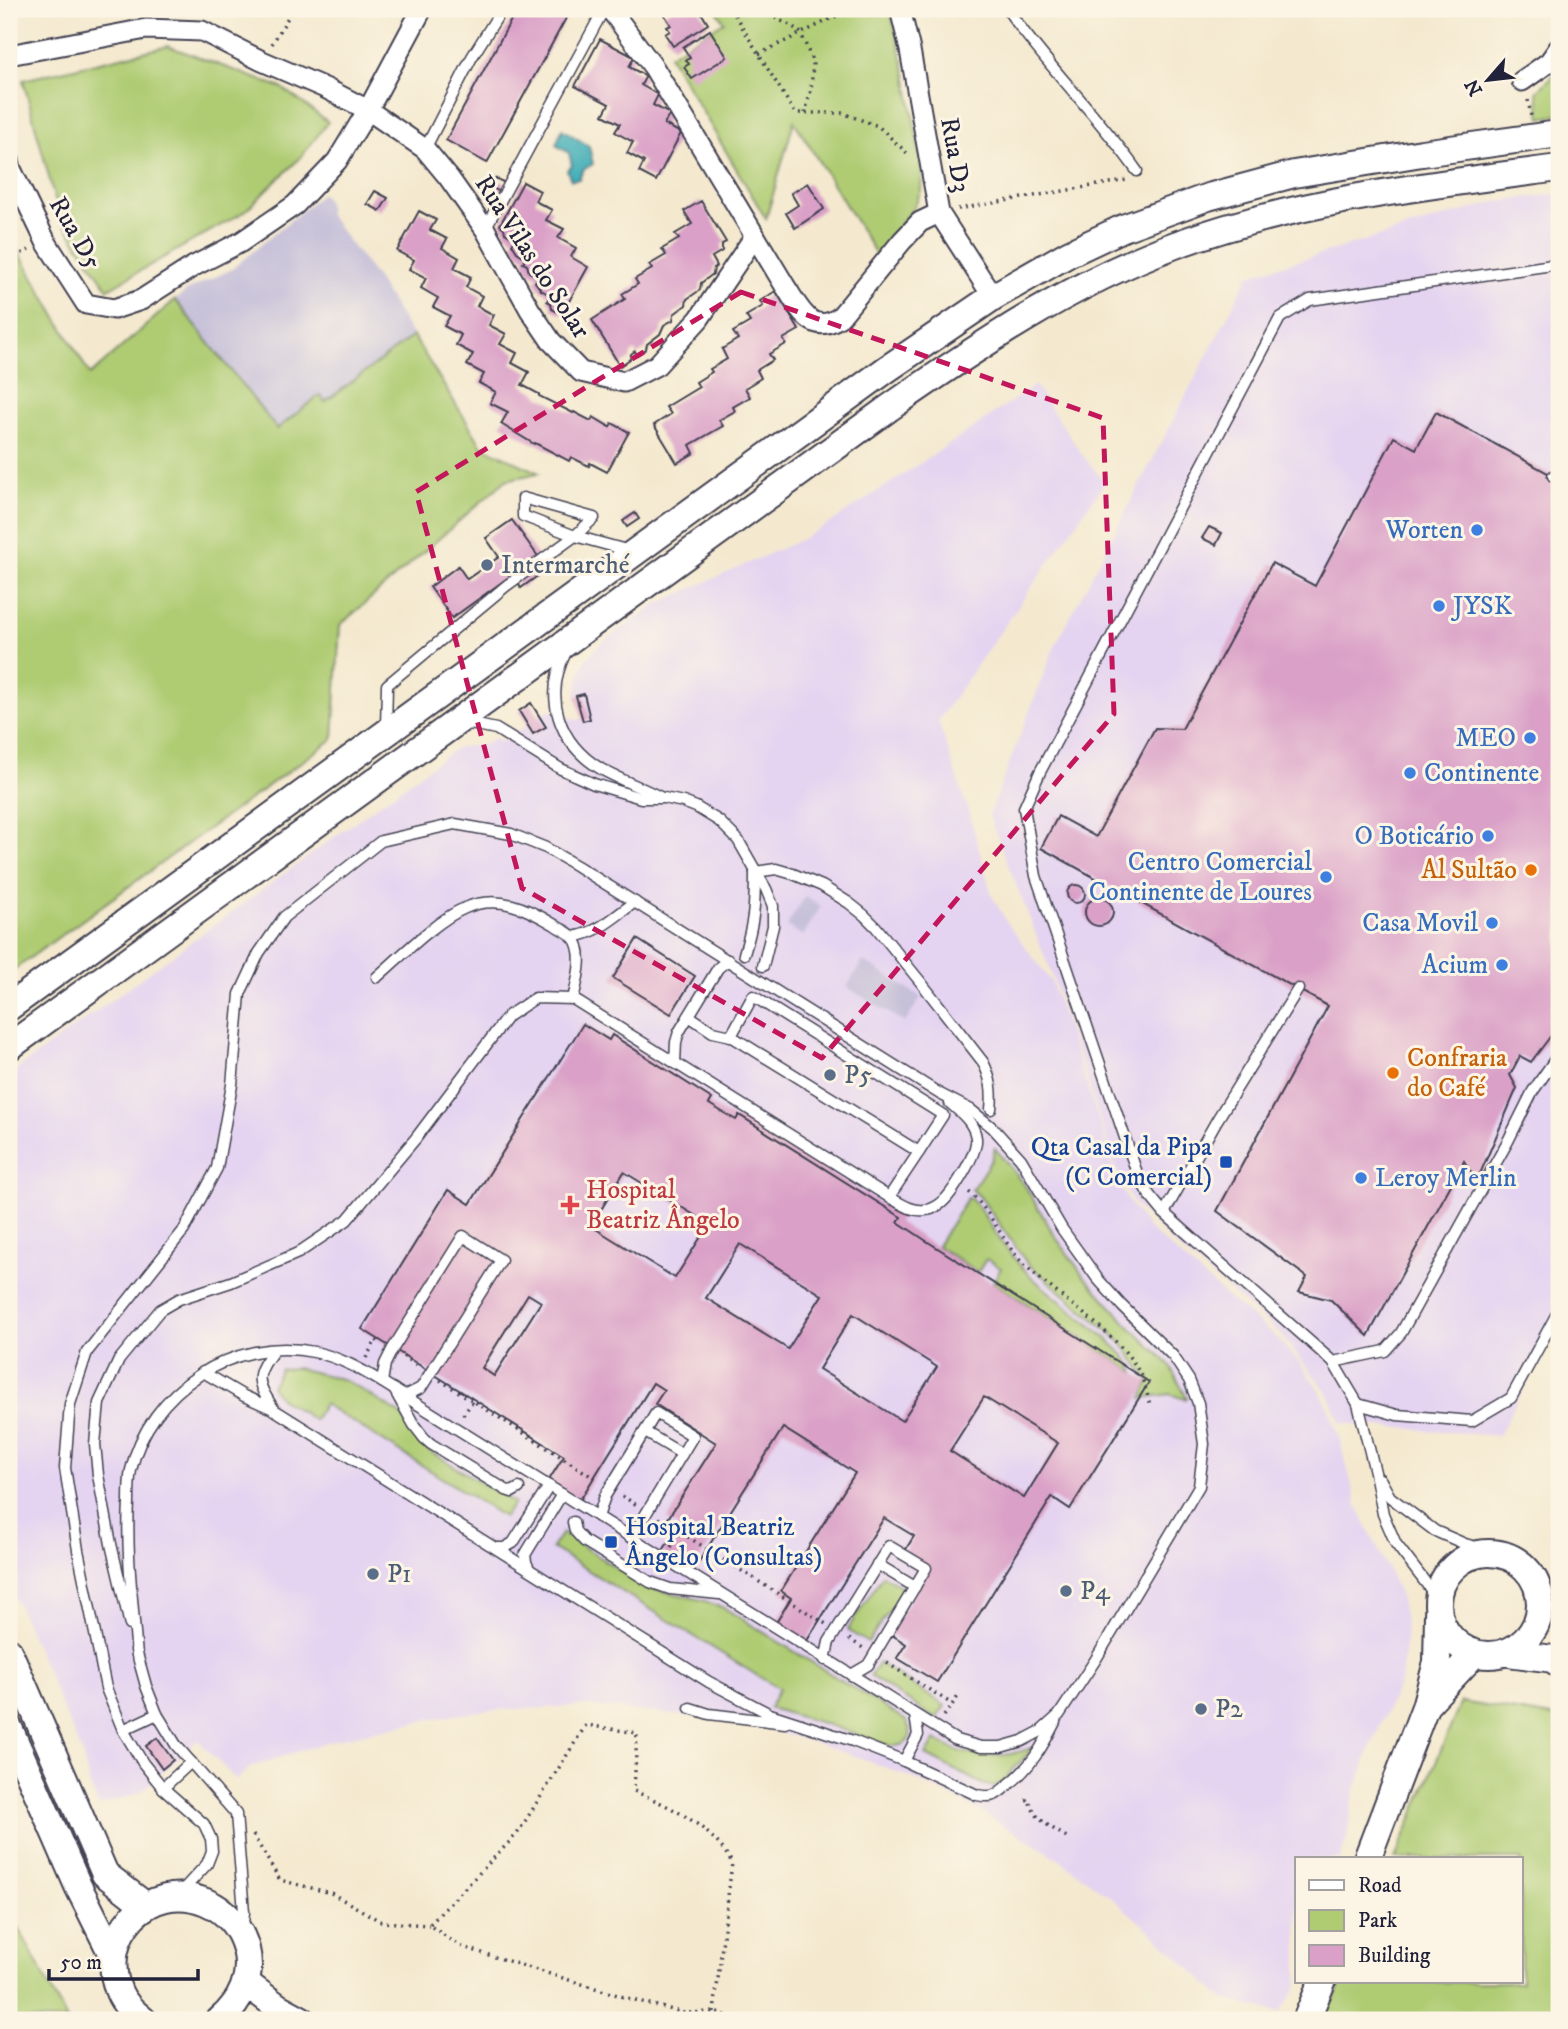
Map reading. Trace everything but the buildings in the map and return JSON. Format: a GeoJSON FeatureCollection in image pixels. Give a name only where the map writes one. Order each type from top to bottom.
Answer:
{"type":"FeatureCollection","features":[{"type":"Feature","properties":{"kind":"main road"},"geometry":{"type":"LineString","coordinates":[[9,1007],[887,369],[993,297],[1068,254],[1123,228],[1208,197],[1294,174],[1548,136]]}},
{"type":"Feature","properties":{"kind":"main road"},"geometry":{"type":"LineString","coordinates":[[9,1047],[911,392],[990,339],[1057,299],[1098,278],[1176,245],[1264,218],[1341,200],[1559,168]]}},
{"type":"Feature","properties":{"kind":"main road"},"geometry":{"type":"LineString","coordinates":[[1368,1857],[1425,1707],[1437,1662],[1438,1606],[1443,1581],[1453,1567],[1468,1557],[1486,1553],[1504,1555],[1518,1561],[1529,1571],[1537,1584],[1550,1619],[1523,1644],[1508,1653]]}},
{"type":"Feature","properties":{"kind":"main road"},"geometry":{"type":"LineString","coordinates":[[1438,1606],[1445,1631],[1457,1645],[1474,1654],[1491,1656],[1508,1653],[1553,1658],[1559,1664]]}},
{"type":"Feature","properties":{"kind":"main road"},"geometry":{"type":"LineString","coordinates":[[9,1652],[105,1874],[146,1906]]}},
{"type":"Feature","properties":{"kind":"main road"},"geometry":{"type":"LineString","coordinates":[[1425,1707],[1474,1654]]}},
{"type":"Feature","properties":{"kind":"main road"},"geometry":{"type":"LineString","coordinates":[[9,1728],[78,1886],[113,1956]]}},
{"type":"Feature","properties":{"kind":"main road"},"geometry":{"type":"LineString","coordinates":[[143,2020],[130,2010],[119,1994],[113,1956],[117,1941],[134,1915],[161,1899],[177,1896],[197,1898],[216,1906],[231,1919],[242,1936],[248,1959],[246,1983],[240,1998],[220,2020]]}},
{"type":"Feature","properties":{"kind":"main road"},"geometry":{"type":"LineString","coordinates":[[246,1983],[278,2007],[302,2020]]}},
{"type":"Feature","properties":{"kind":"main road"},"geometry":{"type":"LineString","coordinates":[[1306,2020],[1322,1983]]}},
{"type":"Feature","properties":{"kind":"street"},"geometry":{"type":"LineString","coordinates":[[368,110],[422,9]]}},
{"type":"Feature","properties":{"kind":"street"},"geometry":{"type":"LineString","coordinates":[[610,9],[654,68],[808,319],[816,323],[830,324],[845,313],[920,222],[939,213]]}},
{"type":"Feature","properties":{"kind":"street","name":"Rua D3"},"geometry":{"type":"LineString","coordinates":[[900,9],[910,50],[939,213],[993,297]]}},
{"type":"Feature","properties":{"kind":"street","name":"Rua Vilas do Solar"},"geometry":{"type":"LineString","coordinates":[[9,55],[146,29],[202,31],[368,110],[425,149],[449,178],[485,229],[530,310],[551,341],[581,372],[624,382],[657,365],[699,319],[755,236]]}},
{"type":"Feature","properties":{"kind":"street"},"geometry":{"type":"LineString","coordinates":[[1522,81],[1549,62],[1559,48]]}},
{"type":"Feature","properties":{"kind":"street","name":"Rua D5"},"geometry":{"type":"LineString","coordinates":[[9,160],[46,242],[86,304],[114,309],[141,300],[194,265],[241,242],[295,205],[337,162],[368,110]]}},
{"type":"Feature","properties":{"kind":"lane"},"geometry":{"type":"LineString","coordinates":[[425,149],[472,57],[502,9]]}},
{"type":"Feature","properties":{"kind":"lane"},"geometry":{"type":"LineString","coordinates":[[485,229],[604,9]]}},
{"type":"Feature","properties":{"kind":"lane"},"geometry":{"type":"LineString","coordinates":[[1007,9],[1030,42],[1114,138],[1137,171]]}},
{"type":"Feature","properties":{"kind":"lane"},"geometry":{"type":"LineString","coordinates":[[1438,1606],[1396,1544],[1383,1514],[1358,1404],[1333,1362],[1164,1213],[1139,1176],[1036,876],[1024,808],[1040,772],[1280,318],[1310,300],[1559,264]]}},
{"type":"Feature","properties":{"kind":"lane"},"geometry":{"type":"LineString","coordinates":[[386,733],[387,685],[506,586],[575,536],[594,518],[523,498],[523,516],[575,536],[634,552]]}},
{"type":"Feature","properties":{"kind":"lane"},"geometry":{"type":"LineString","coordinates":[[574,636],[559,666],[554,699],[558,720],[569,740],[601,769],[664,798]]}},
{"type":"Feature","properties":{"kind":"lane"},"geometry":{"type":"LineString","coordinates":[[446,729],[462,724],[496,729],[580,779],[641,798],[664,798],[683,802],[719,821],[738,840],[766,889],[772,906],[773,926],[763,966]]}},
{"type":"Feature","properties":{"kind":"lane"},"geometry":{"type":"LineString","coordinates":[[177,1896],[207,1864],[212,1851],[211,1839],[204,1824],[163,1788],[144,1763],[123,1730],[106,1688],[78,1550],[65,1468],[70,1404],[87,1352],[184,1230],[217,1168],[232,1085],[240,994],[259,953],[285,917],[382,841],[455,824],[511,834],[546,848],[940,1094],[971,1110],[993,1128],[1021,1159],[1080,1255],[1122,1306],[1173,1356],[1189,1380],[1198,1402],[1205,1444],[1199,1486],[1042,1747],[1028,1768],[994,1795],[977,1795],[853,1741],[770,1714],[709,1682],[273,1409],[203,1372]]}},
{"type":"Feature","properties":{"kind":"lane"},"geometry":{"type":"LineString","coordinates":[[755,872],[776,869],[822,886],[849,903],[876,927],[983,1062],[993,1093],[991,1109]]}},
{"type":"Feature","properties":{"kind":"lane"},"geometry":{"type":"LineString","coordinates":[[744,954],[753,924],[755,872]]}},
{"type":"Feature","properties":{"kind":"lane"},"geometry":{"type":"LineString","coordinates":[[377,977],[462,909],[481,902],[499,901],[518,905],[573,937],[580,957],[573,999]]}},
{"type":"Feature","properties":{"kind":"lane"},"geometry":{"type":"LineString","coordinates":[[573,937],[601,928],[635,902]]}},
{"type":"Feature","properties":{"kind":"lane"},"geometry":{"type":"LineString","coordinates":[[676,1063],[679,1032],[718,968],[728,960]]}},
{"type":"Feature","properties":{"kind":"lane"},"geometry":{"type":"LineString","coordinates":[[1164,1213],[1217,1120],[1298,989]]}},
{"type":"Feature","properties":{"kind":"lane"},"geometry":{"type":"LineString","coordinates":[[731,1036],[753,996],[943,1115],[889,1197]]}},
{"type":"Feature","properties":{"kind":"lane"},"geometry":{"type":"LineString","coordinates":[[242,1936],[244,1912],[236,1814],[176,1745],[157,1714],[137,1656],[98,1475],[95,1444],[99,1404],[119,1360],[160,1310],[180,1299],[230,1282],[298,1253],[347,1220],[416,1138],[508,1016],[535,998],[573,999],[889,1197],[921,1211],[940,1204],[949,1194],[976,1146],[976,1136],[968,1118],[940,1094]]}},
{"type":"Feature","properties":{"kind":"lane"},"geometry":{"type":"LineString","coordinates":[[689,1016],[713,1032],[731,1036],[919,1152]]}},
{"type":"Feature","properties":{"kind":"lane"},"geometry":{"type":"LineString","coordinates":[[1333,1362],[1385,1351],[1401,1333],[1533,1091],[1559,1054]]}},
{"type":"Feature","properties":{"kind":"lane"},"geometry":{"type":"LineString","coordinates":[[382,1382],[385,1364],[392,1350],[463,1236],[501,1260],[421,1388],[405,1396]]}},
{"type":"Feature","properties":{"kind":"lane"},"geometry":{"type":"LineString","coordinates":[[1358,1404],[1397,1415],[1472,1421],[1511,1398],[1559,1310]]}},
{"type":"Feature","properties":{"kind":"lane"},"geometry":{"type":"LineString","coordinates":[[137,1656],[127,1527],[130,1473],[136,1451],[148,1427],[184,1385],[226,1361],[274,1350],[313,1352],[339,1359],[394,1389],[956,1740],[1001,1747],[1022,1741],[1041,1731],[1059,1715]]}},
{"type":"Feature","properties":{"kind":"lane"},"geometry":{"type":"LineString","coordinates":[[273,1409],[260,1388],[258,1377],[261,1366],[274,1350]]}},
{"type":"Feature","properties":{"kind":"lane"},"geometry":{"type":"LineString","coordinates":[[394,1389],[414,1425],[431,1444],[506,1490],[512,1492],[519,1488]]}},
{"type":"Feature","properties":{"kind":"lane"},"geometry":{"type":"LineString","coordinates":[[598,1517],[605,1496],[656,1413],[693,1436],[642,1522],[630,1537]]}},
{"type":"Feature","properties":{"kind":"lane"},"geometry":{"type":"LineString","coordinates":[[645,1432],[682,1454]]}},
{"type":"Feature","properties":{"kind":"lane"},"geometry":{"type":"LineString","coordinates":[[1375,1472],[1390,1497],[1435,1531],[1465,1544],[1504,1555]]}},
{"type":"Feature","properties":{"kind":"lane"},"geometry":{"type":"LineString","coordinates":[[496,1548],[504,1548],[513,1543],[550,1486]]}},
{"type":"Feature","properties":{"kind":"lane"},"geometry":{"type":"LineString","coordinates":[[530,1570],[525,1555],[562,1494]]}},
{"type":"Feature","properties":{"kind":"lane"},"geometry":{"type":"LineString","coordinates":[[573,1522],[575,1531],[584,1541],[650,1582],[670,1589],[722,1594]]}},
{"type":"Feature","properties":{"kind":"lane"},"geometry":{"type":"LineString","coordinates":[[825,1660],[829,1642],[889,1546],[926,1568],[868,1665],[851,1675]]}},
{"type":"Feature","properties":{"kind":"lane"},"geometry":{"type":"LineString","coordinates":[[877,1564],[915,1587]]}},
{"type":"Feature","properties":{"kind":"lane"},"geometry":{"type":"LineString","coordinates":[[690,1708],[709,1714],[806,1727]]}},
{"type":"Feature","properties":{"kind":"lane"},"geometry":{"type":"LineString","coordinates":[[123,1730],[157,1714]]}},
{"type":"Feature","properties":{"kind":"lane"},"geometry":{"type":"LineString","coordinates":[[904,1761],[918,1735],[915,1715]]}},
{"type":"Feature","properties":{"kind":"lane"},"geometry":{"type":"LineString","coordinates":[[163,1788],[191,1762]]}},
{"type":"Feature","properties":{"kind":"path"},"geometry":{"type":"LineString","coordinates":[[262,61],[293,9]]}},
{"type":"Feature","properties":{"kind":"path"},"geometry":{"type":"LineString","coordinates":[[731,9],[796,113],[842,113],[878,126],[909,156],[929,163]]}},
{"type":"Feature","properties":{"kind":"path"},"geometry":{"type":"LineString","coordinates":[[757,9],[801,33],[813,63],[811,90],[805,113]]}},
{"type":"Feature","properties":{"kind":"path"},"geometry":{"type":"LineString","coordinates":[[759,54],[851,9]]}},
{"type":"Feature","properties":{"kind":"path"},"geometry":{"type":"LineString","coordinates":[[1522,81],[1548,136]]}},
{"type":"Feature","properties":{"kind":"path"},"geometry":{"type":"LineString","coordinates":[[939,213],[1134,179],[1137,171]]}},
{"type":"Feature","properties":{"kind":"path"},"geometry":{"type":"LineString","coordinates":[[957,1182],[979,1201],[1006,1243],[1031,1272],[1126,1353],[1138,1369],[1150,1405]]}},
{"type":"Feature","properties":{"kind":"path"},"geometry":{"type":"LineString","coordinates":[[365,1360],[376,1340],[385,1345]]}},
{"type":"Feature","properties":{"kind":"path"},"geometry":{"type":"LineString","coordinates":[[401,1355],[423,1369]]}},
{"type":"Feature","properties":{"kind":"path"},"geometry":{"type":"LineString","coordinates":[[438,1379],[602,1483]]}},
{"type":"Feature","properties":{"kind":"path"},"geometry":{"type":"LineString","coordinates":[[460,1419],[473,1401]]}},
{"type":"Feature","properties":{"kind":"path"},"geometry":{"type":"LineString","coordinates":[[618,1493],[639,1506]]}},
{"type":"Feature","properties":{"kind":"path"},"geometry":{"type":"LineString","coordinates":[[656,1517],[828,1626]]}},
{"type":"Feature","properties":{"kind":"path"},"geometry":{"type":"LineString","coordinates":[[668,1552],[681,1532]]}},
{"type":"Feature","properties":{"kind":"path"},"geometry":{"type":"LineString","coordinates":[[844,1636],[866,1650]]}},
{"type":"Feature","properties":{"kind":"path"},"geometry":{"type":"LineString","coordinates":[[882,1660],[953,1704]]}},
{"type":"Feature","properties":{"kind":"path"},"geometry":{"type":"LineString","coordinates":[[941,1721],[959,1695]]}},
{"type":"Feature","properties":{"kind":"path"},"geometry":{"type":"LineString","coordinates":[[429,1925],[517,1834],[586,1725],[637,1733],[634,1791],[695,1822],[723,1846],[732,1863],[715,2020]]}},
{"type":"Feature","properties":{"kind":"path"},"geometry":{"type":"LineString","coordinates":[[1027,1800],[1029,1799],[1031,1809],[1037,1817],[1068,1838]]}},
{"type":"Feature","properties":{"kind":"path"},"geometry":{"type":"LineString","coordinates":[[236,1814],[242,1818],[280,1880],[331,1893],[382,1922],[429,1925],[460,1946],[627,1998],[684,2013],[714,2011],[743,2020]]}},
{"type":"Feature","properties":{"kind":"highlighted area"},"geometry":{"type":"Polygon","coordinates":[[[741,292],[1103,418],[1114,714],[822,1058],[522,888],[416,492],[741,292]]]}},
{"type":"Feature","properties":{"kind":"shaded area"},"geometry":{"type":"Polygon","coordinates":[[[1559,193],[1559,1322],[1498,1436],[1340,1423],[1327,1392],[1279,1333],[1175,1245],[1136,1206],[1121,1182],[1052,975],[989,816],[1053,650],[1249,275],[1492,203],[1559,193]]]}},
{"type":"Feature","properties":{"kind":"shaded area"},"geometry":{"type":"Polygon","coordinates":[[[322,194],[328,202],[329,215],[378,280],[413,336],[325,402],[320,395],[277,429],[175,300],[186,291],[232,269],[322,194]]]}},
{"type":"Feature","properties":{"kind":"shaded area","name":"Hospital Beatriz Ângelo"},"geometry":{"type":"Polygon","coordinates":[[[1035,385],[1083,456],[1105,482],[938,721],[969,813],[992,896],[1008,924],[1051,981],[1117,1181],[1127,1199],[1148,1228],[1273,1334],[1301,1364],[1322,1394],[1337,1429],[1358,1508],[1401,1600],[1406,1638],[1401,1679],[1369,1751],[1352,1802],[1347,1838],[1341,1857],[1295,1857],[1295,1983],[1298,1983],[1295,1990],[1280,2013],[1223,1999],[1108,1895],[1056,1857],[980,1811],[933,1787],[872,1762],[749,1724],[589,1706],[490,1710],[431,1719],[333,1740],[251,1767],[236,1780],[198,1740],[140,1793],[99,1806],[90,1787],[82,1753],[9,1584],[9,1075],[452,751],[461,747],[483,745],[494,738],[502,742],[527,725],[519,711],[531,703],[539,716],[549,710],[576,720],[590,719],[584,695],[576,696],[585,661],[611,636],[657,604],[800,540],[1035,385]]]}},
{"type":"Feature","properties":{"kind":"shaded area"},"geometry":{"type":"Polygon","coordinates":[[[805,896],[821,906],[803,936],[787,926],[805,896]]]}},
{"type":"Feature","properties":{"kind":"shaded area"},"geometry":{"type":"Polygon","coordinates":[[[863,961],[921,997],[905,1023],[847,987],[863,961]]]}},
{"type":"Feature","properties":{"kind":"green space"},"geometry":{"type":"Polygon","coordinates":[[[716,9],[890,9],[907,78],[922,170],[921,191],[914,207],[877,256],[794,121],[766,219],[669,55],[724,22],[716,9]]]}},
{"type":"Feature","properties":{"kind":"green space"},"geometry":{"type":"Polygon","coordinates":[[[168,46],[282,88],[328,122],[301,157],[244,212],[108,289],[60,218],[23,80],[168,46]]]}},
{"type":"Feature","properties":{"kind":"green space"},"geometry":{"type":"Polygon","coordinates":[[[1559,70],[1559,115],[1541,118],[1537,91],[1559,70]]]}},
{"type":"Feature","properties":{"kind":"green space"},"geometry":{"type":"Polygon","coordinates":[[[9,227],[17,249],[90,375],[175,300],[277,429],[320,395],[325,402],[413,336],[482,446],[539,473],[506,480],[340,625],[333,739],[9,973],[9,227]]]}},
{"type":"Feature","properties":{"kind":"green space"},"geometry":{"type":"Polygon","coordinates":[[[995,1148],[1025,1186],[1055,1236],[1083,1275],[1128,1325],[1169,1364],[1187,1398],[1170,1394],[1142,1398],[1150,1381],[1121,1342],[1027,1263],[972,1189],[992,1159],[995,1148]]]}},
{"type":"Feature","properties":{"kind":"green space"},"geometry":{"type":"Polygon","coordinates":[[[968,1197],[1024,1270],[1120,1351],[1135,1373],[993,1282],[1001,1268],[986,1259],[978,1272],[937,1246],[968,1197]]]}},
{"type":"Feature","properties":{"kind":"green space"},"geometry":{"type":"Polygon","coordinates":[[[297,1368],[345,1380],[400,1414],[428,1450],[514,1503],[504,1517],[324,1404],[314,1420],[280,1398],[271,1386],[281,1369],[297,1368]]]}},
{"type":"Feature","properties":{"kind":"green space"},"geometry":{"type":"Polygon","coordinates":[[[562,1533],[646,1587],[724,1608],[905,1720],[910,1731],[909,1739],[897,1746],[891,1746],[769,1708],[779,1689],[552,1548],[562,1533]]]}},
{"type":"Feature","properties":{"kind":"green space"},"geometry":{"type":"Polygon","coordinates":[[[883,1575],[904,1588],[868,1643],[847,1630],[883,1575]]]}},
{"type":"Feature","properties":{"kind":"green space"},"geometry":{"type":"Polygon","coordinates":[[[879,1663],[945,1706],[936,1719],[870,1676],[879,1663]]]}},
{"type":"Feature","properties":{"kind":"green space"},"geometry":{"type":"Polygon","coordinates":[[[1461,1702],[1559,1718],[1559,2020],[1317,2020],[1334,1999],[1341,1983],[1522,1983],[1522,1857],[1396,1857],[1461,1702]]]}},
{"type":"Feature","properties":{"kind":"green space"},"geometry":{"type":"Polygon","coordinates":[[[935,1740],[958,1751],[982,1756],[1031,1750],[1002,1782],[994,1787],[982,1784],[926,1755],[935,1740]]]}},
{"type":"Feature","properties":{"kind":"green space"},"geometry":{"type":"Polygon","coordinates":[[[9,1909],[67,2020],[9,2020],[9,1909]]]}},
{"type":"Feature","properties":{"kind":"water"},"geometry":{"type":"Polygon","coordinates":[[[562,129],[589,146],[593,164],[583,170],[579,179],[571,180],[567,170],[572,166],[569,153],[556,145],[562,129]]]}},
{"type":"Feature","properties":{"kind":"place","name":"Worten"},"geometry":{"type":"Point","coordinates":[1477,530]}},
{"type":"Feature","properties":{"kind":"place","name":"Intermarché"},"geometry":{"type":"Point","coordinates":[487,565]}},
{"type":"Feature","properties":{"kind":"place","name":"JYSK"},"geometry":{"type":"Point","coordinates":[1439,606]}},
{"type":"Feature","properties":{"kind":"place","name":"MEO"},"geometry":{"type":"Point","coordinates":[1530,738]}},
{"type":"Feature","properties":{"kind":"place","name":"Continente"},"geometry":{"type":"Point","coordinates":[1410,773]}},
{"type":"Feature","properties":{"kind":"place","name":"O Boticário"},"geometry":{"type":"Point","coordinates":[1488,836]}},
{"type":"Feature","properties":{"kind":"place","name":"Al Sultão"},"geometry":{"type":"Point","coordinates":[1531,870]}},
{"type":"Feature","properties":{"kind":"place","name":"Centro Comercial Continente de Loures"},"geometry":{"type":"Point","coordinates":[1326,877]}},
{"type":"Feature","properties":{"kind":"place","name":"Casa Movil"},"geometry":{"type":"Point","coordinates":[1492,923]}},
{"type":"Feature","properties":{"kind":"place","name":"Acium"},"geometry":{"type":"Point","coordinates":[1502,965]}},
{"type":"Feature","properties":{"kind":"place","name":"Confraria do Café"},"geometry":{"type":"Point","coordinates":[1393,1073]}},
{"type":"Feature","properties":{"kind":"place","name":"P5"},"geometry":{"type":"Point","coordinates":[830,1075]}},
{"type":"Feature","properties":{"kind":"place","name":"Qta Casal da Pipa (C Comercial)"},"geometry":{"type":"Point","coordinates":[1226,1162]}},
{"type":"Feature","properties":{"kind":"place","name":"Leroy Merlin"},"geometry":{"type":"Point","coordinates":[1361,1178]}},
{"type":"Feature","properties":{"kind":"place","name":"Hospital Beatriz Ângelo"},"geometry":{"type":"Point","coordinates":[570,1205]}},
{"type":"Feature","properties":{"kind":"place","name":"Hospital Beatriz Ângelo (Consultas)"},"geometry":{"type":"Point","coordinates":[611,1542]}},
{"type":"Feature","properties":{"kind":"place","name":"P1"},"geometry":{"type":"Point","coordinates":[373,1574]}},
{"type":"Feature","properties":{"kind":"place","name":"P4"},"geometry":{"type":"Point","coordinates":[1066,1591]}},
{"type":"Feature","properties":{"kind":"place","name":"P2"},"geometry":{"type":"Point","coordinates":[1201,1709]}}]}
